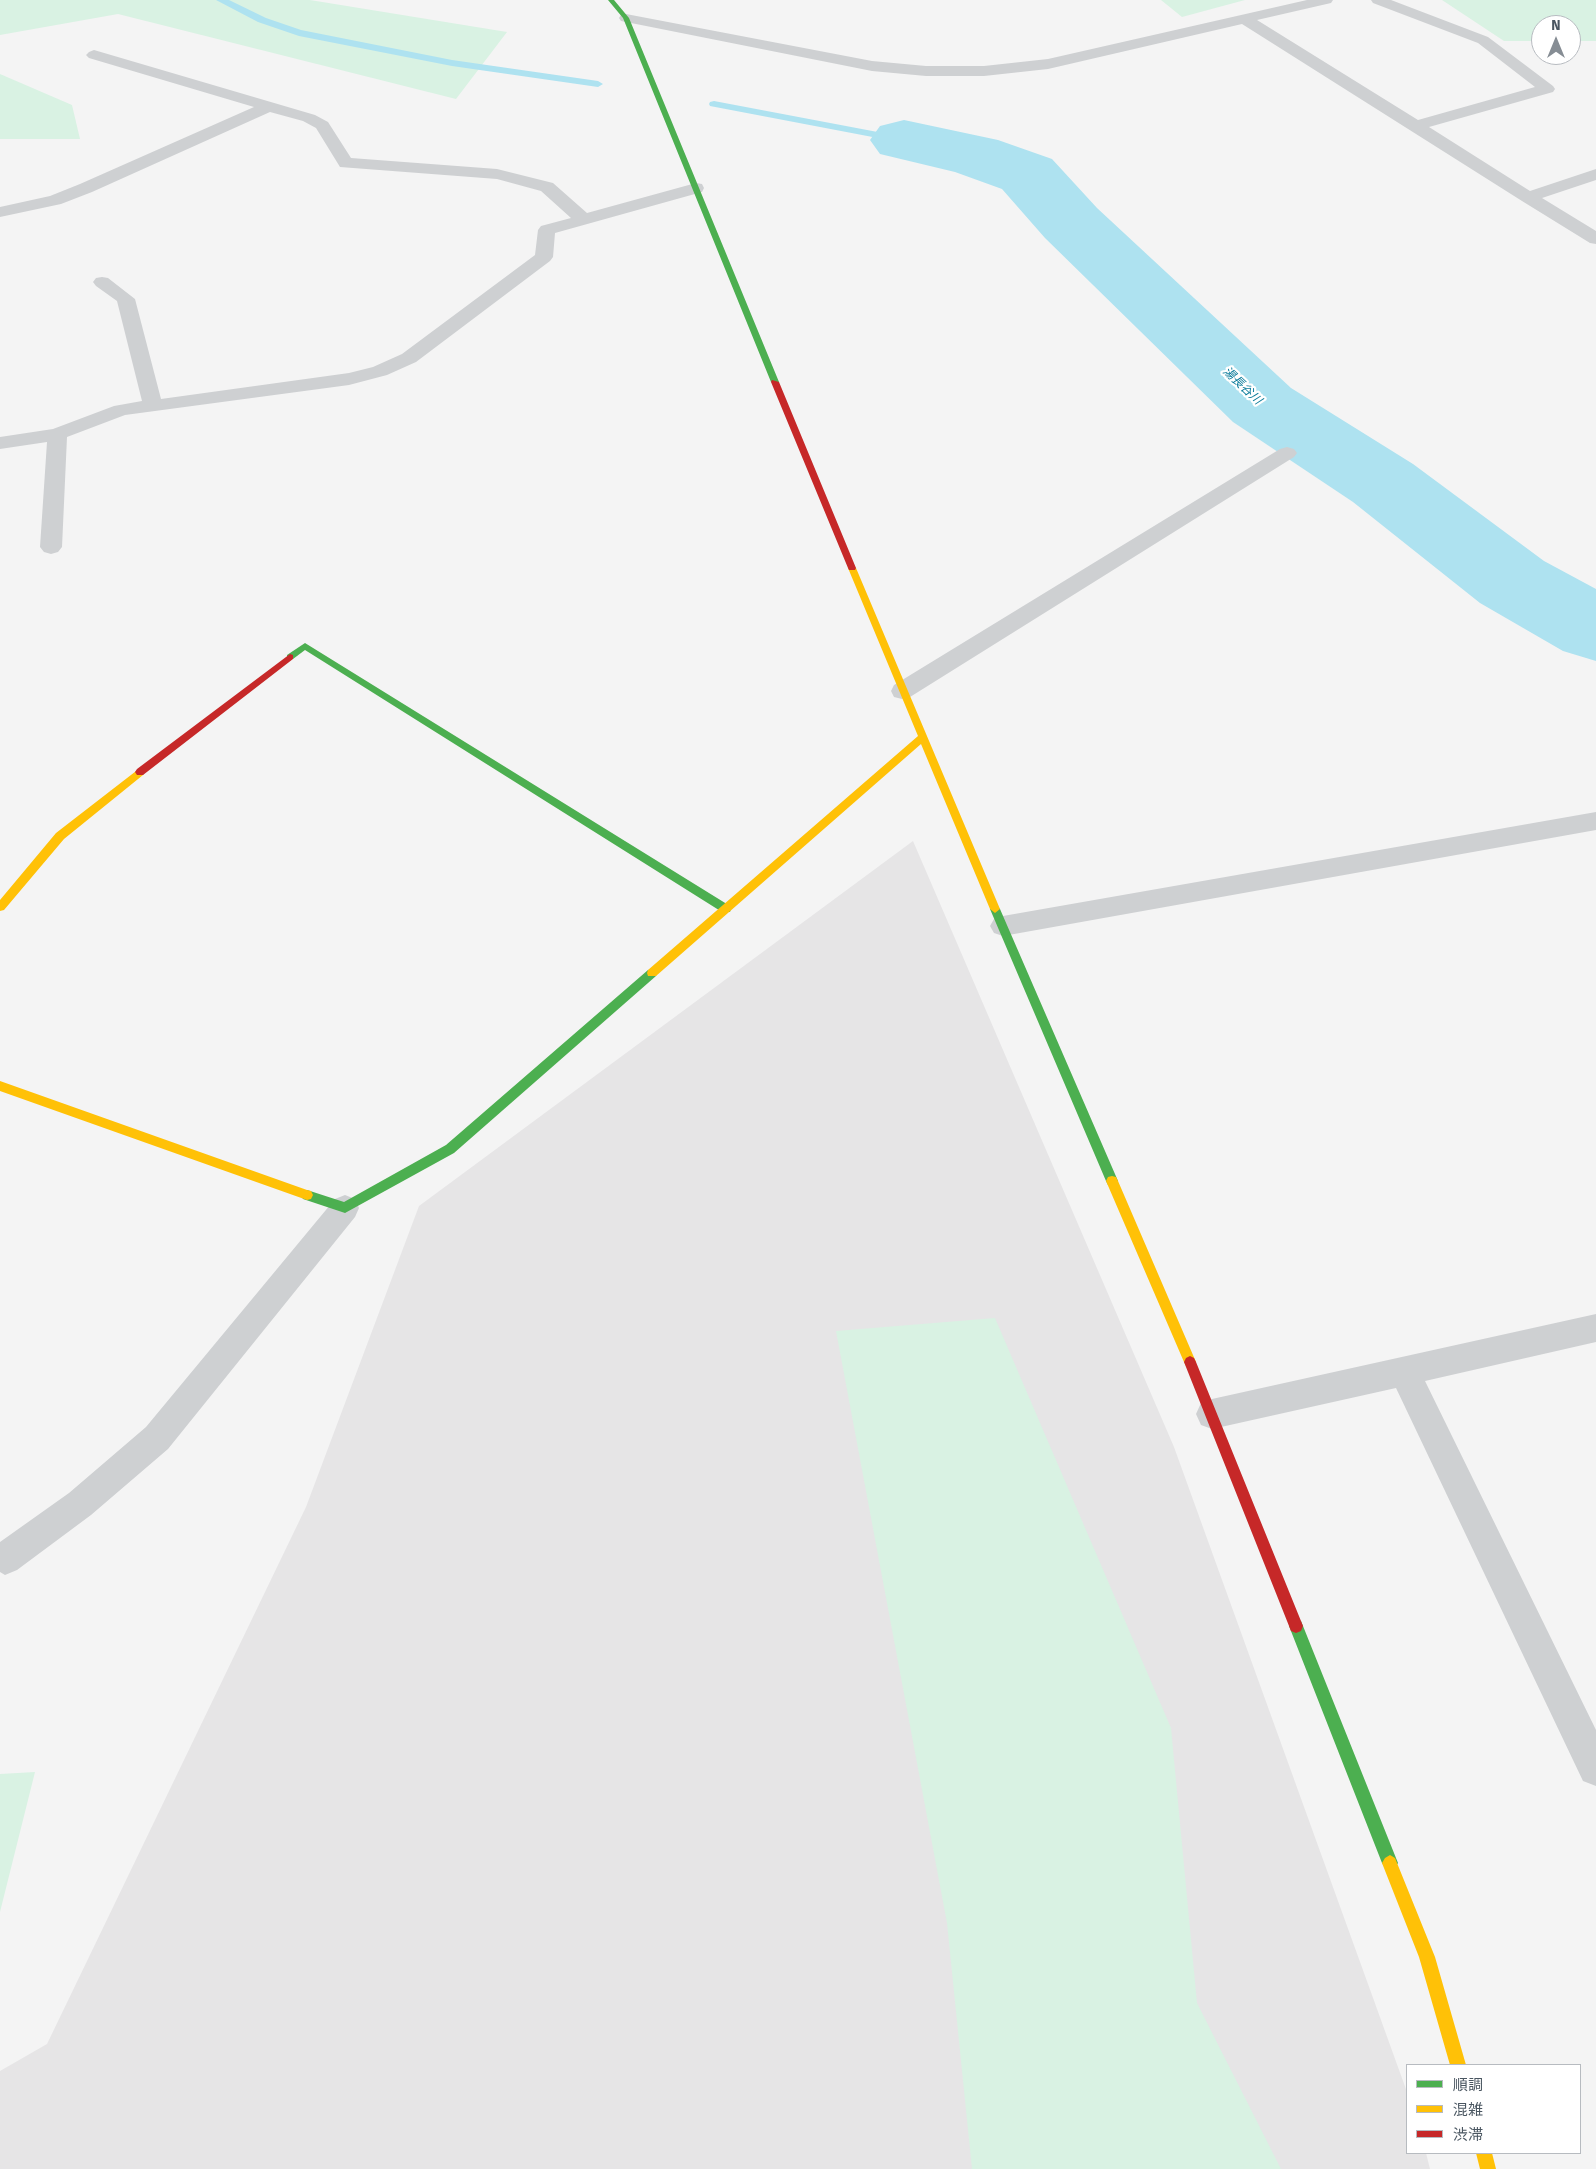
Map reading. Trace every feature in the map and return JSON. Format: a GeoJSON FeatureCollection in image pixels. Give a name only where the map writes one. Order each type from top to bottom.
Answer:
{"type":"FeatureCollection","features":[{"type":"Feature","properties":{"kind":"street"},"geometry":{"type":"LineString","coordinates":[[611,0],[626,18],[922,738],[1212,1414],[1427,1957],[1458,2064]]}},
{"type":"Feature","properties":{"kind":"street"},"geometry":{"type":"LineString","coordinates":[[626,18],[872,66],[926,71],[984,71],[1048,64],[1326,0]]}},
{"type":"Feature","properties":{"kind":"street"},"geometry":{"type":"LineString","coordinates":[[1378,0],[1483,40],[1547,88],[1415,126]]}},
{"type":"Feature","properties":{"kind":"street"},"geometry":{"type":"LineString","coordinates":[[1245,19],[1596,239]]}},
{"type":"Feature","properties":{"kind":"street"},"geometry":{"type":"LineString","coordinates":[[94,55],[309,118],[322,124],[346,163],[505,176],[547,186],[584,220]]}},
{"type":"Feature","properties":{"kind":"street"},"geometry":{"type":"LineString","coordinates":[[0,212],[55,200],[86,188],[270,106]]}},
{"type":"Feature","properties":{"kind":"street"},"geometry":{"type":"LineString","coordinates":[[1528,197],[1596,174]]}},
{"type":"Feature","properties":{"kind":"street"},"geometry":{"type":"LineString","coordinates":[[0,443],[57,434],[121,410],[348,379],[380,371],[410,358],[544,257],[547,230],[696,188]]}},
{"type":"Feature","properties":{"kind":"street"},"geometry":{"type":"LineString","coordinates":[[102,282],[126,298],[153,406]]}},
{"type":"Feature","properties":{"kind":"street"},"geometry":{"type":"LineString","coordinates":[[52,547],[57,434]]}},
{"type":"Feature","properties":{"kind":"street"},"geometry":{"type":"LineString","coordinates":[[902,690],[1288,453]]}},
{"type":"Feature","properties":{"kind":"street"},"geometry":{"type":"LineString","coordinates":[[0,907],[60,836],[117,788],[306,646],[726,909]]}},
{"type":"Feature","properties":{"kind":"street"},"geometry":{"type":"LineString","coordinates":[[5,1558],[80,1504],[157,1438],[345,1208],[450,1149],[922,738]]}},
{"type":"Feature","properties":{"kind":"street"},"geometry":{"type":"LineString","coordinates":[[1003,926],[1596,820]]}},
{"type":"Feature","properties":{"kind":"street"},"geometry":{"type":"LineString","coordinates":[[0,1086],[345,1208]]}},
{"type":"Feature","properties":{"kind":"street"},"geometry":{"type":"LineString","coordinates":[[1212,1414],[1596,1328]]}},
{"type":"Feature","properties":{"kind":"street"},"geometry":{"type":"LineString","coordinates":[[1404,1371],[1596,1768]]}},
{"type":"Feature","properties":{"kind":"street"},"geometry":{"type":"LineString","coordinates":[[1484,2154],[1488,2169]]}},
{"type":"Feature","properties":{"kind":"shaded area"},"geometry":{"type":"Polygon","coordinates":[[[913,841],[1174,1447],[1406,2089],[1406,2154],[1426,2154],[1430,2169],[0,2169],[0,2071],[47,2044],[306,1507],[419,1206],[913,841]]]}},
{"type":"Feature","properties":{"kind":"green space"},"geometry":{"type":"Polygon","coordinates":[[[0,0],[310,0],[507,32],[456,99],[118,14],[0,35],[0,0]]]}},
{"type":"Feature","properties":{"kind":"green space"},"geometry":{"type":"Polygon","coordinates":[[[1161,0],[1245,0],[1182,17],[1161,0]]]}},
{"type":"Feature","properties":{"kind":"green space"},"geometry":{"type":"Polygon","coordinates":[[[1442,0],[1596,0],[1596,41],[1581,41],[1581,15],[1531,15],[1531,41],[1504,41],[1442,0]]]}},
{"type":"Feature","properties":{"kind":"green space"},"geometry":{"type":"Polygon","coordinates":[[[0,74],[72,105],[80,139],[0,139],[0,74]]]}},
{"type":"Feature","properties":{"kind":"green space"},"geometry":{"type":"Polygon","coordinates":[[[995,1318],[1171,1728],[1197,2003],[1281,2169],[972,2169],[947,1923],[836,1331],[995,1318]]]}},
{"type":"Feature","properties":{"kind":"green space"},"geometry":{"type":"Polygon","coordinates":[[[35,1772],[0,1912],[0,1774],[35,1772]]]}},
{"type":"Feature","properties":{"kind":"waterway"},"geometry":{"type":"LineString","coordinates":[[221,0],[262,20],[299,33],[452,63],[598,84]]}},
{"type":"Feature","properties":{"kind":"waterway"},"geometry":{"type":"LineString","coordinates":[[714,104],[904,140]]}},
{"type":"Feature","properties":{"kind":"waterway","name":"湯長谷川"},"geometry":{"type":"LineString","coordinates":[[904,140],[974,155],[1027,174],[1071,223],[1262,405],[1383,483],[1512,582],[1596,629]]}},
{"type":"Feature","properties":{"kind":"traffic: fast"},"geometry":{"type":"LineString","coordinates":[[611,0],[626,18],[775,382]]}},
{"type":"Feature","properties":{"kind":"traffic: fast"},"geometry":{"type":"LineString","coordinates":[[290,657],[305,646],[726,909]]}},
{"type":"Feature","properties":{"kind":"traffic: fast"},"geometry":{"type":"LineString","coordinates":[[995,909],[1112,1181]]}},
{"type":"Feature","properties":{"kind":"traffic: fast"},"geometry":{"type":"LineString","coordinates":[[307,1195],[345,1208],[450,1149],[652,973]]}},
{"type":"Feature","properties":{"kind":"traffic: fast"},"geometry":{"type":"LineString","coordinates":[[1296,1626],[1390,1863]]}},
{"type":"Feature","properties":{"kind":"traffic: slow"},"geometry":{"type":"LineString","coordinates":[[852,568],[995,909]]}},
{"type":"Feature","properties":{"kind":"traffic: slow"},"geometry":{"type":"LineString","coordinates":[[652,973],[922,738]]}},
{"type":"Feature","properties":{"kind":"traffic: slow"},"geometry":{"type":"LineString","coordinates":[[0,907],[60,836],[140,772]]}},
{"type":"Feature","properties":{"kind":"traffic: slow"},"geometry":{"type":"LineString","coordinates":[[0,1086],[307,1195]]}},
{"type":"Feature","properties":{"kind":"traffic: slow"},"geometry":{"type":"LineString","coordinates":[[1112,1181],[1190,1362]]}},
{"type":"Feature","properties":{"kind":"traffic: slow"},"geometry":{"type":"LineString","coordinates":[[1390,1863],[1427,1957],[1458,2064]]}},
{"type":"Feature","properties":{"kind":"traffic: slow"},"geometry":{"type":"LineString","coordinates":[[1484,2154],[1488,2169]]}},
{"type":"Feature","properties":{"kind":"traffic: jam"},"geometry":{"type":"LineString","coordinates":[[775,382],[852,568]]}},
{"type":"Feature","properties":{"kind":"traffic: jam"},"geometry":{"type":"LineString","coordinates":[[140,772],[290,657]]}},
{"type":"Feature","properties":{"kind":"traffic: jam"},"geometry":{"type":"LineString","coordinates":[[1190,1362],[1296,1626]]}}]}
